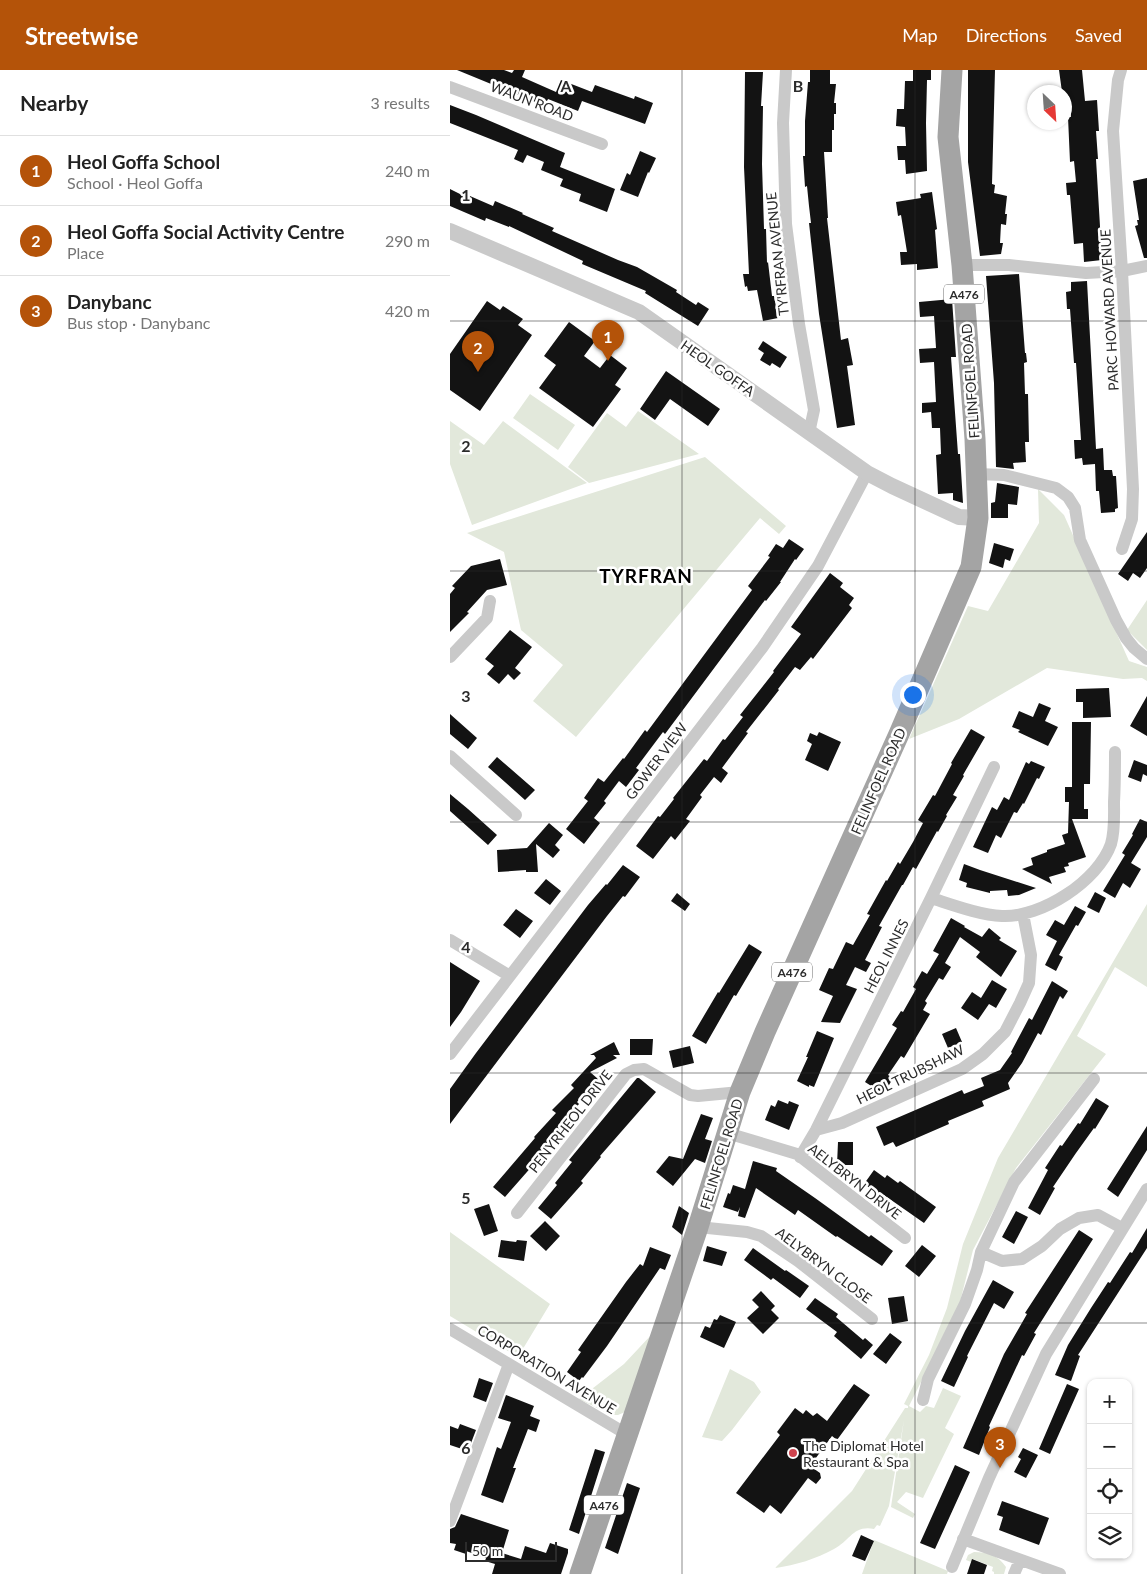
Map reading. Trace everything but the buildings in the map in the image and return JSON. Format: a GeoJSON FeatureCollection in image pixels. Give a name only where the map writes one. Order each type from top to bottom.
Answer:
{"type":"FeatureCollection","features":[{"type":"Feature","properties":{"kind":"main road","name":"FELINFOEL ROAD"},"geometry":{"type":"LineString","coordinates":[[628,1435],[698,1226],[740,1092],[900,734],[971,567],[978,518],[962,265],[948,137],[952,70]]}},
{"type":"Feature","properties":{"kind":"main road","name":"A476"},"geometry":{"type":"LineString","coordinates":[[580,1574],[628,1435]]}},
{"type":"Feature","properties":{"kind":"street","name":"TY'RFRAN AVENUE"},"geometry":{"type":"LineString","coordinates":[[786,70],[783,123],[786,224],[799,324],[814,410],[809,433]]}},
{"type":"Feature","properties":{"kind":"street","name":"PARC HOWARD AVENUE"},"geometry":{"type":"LineString","coordinates":[[1121,70],[1118,80],[1113,131],[1133,489],[1132,519],[1122,548]]}},
{"type":"Feature","properties":{"kind":"street","name":"WAUN ROAD"},"geometry":{"type":"LineString","coordinates":[[450,87],[602,144]]}},
{"type":"Feature","properties":{"kind":"street","name":"HEOL GOFFA"},"geometry":{"type":"LineString","coordinates":[[450,231],[639,312],[867,473],[959,517],[978,518]]}},
{"type":"Feature","properties":{"kind":"street"},"geometry":{"type":"LineString","coordinates":[[962,265],[1009,265],[1086,272],[1122,271],[1147,266]]}},
{"type":"Feature","properties":{"kind":"street","name":"GOWER VIEW"},"geometry":{"type":"LineString","coordinates":[[450,1054],[762,648],[818,566],[867,473]]}},
{"type":"Feature","properties":{"kind":"street"},"geometry":{"type":"LineString","coordinates":[[976,474],[1004,475],[1056,488],[1068,497],[1075,508],[1080,540],[1116,620],[1126,638],[1147,659]]}},
{"type":"Feature","properties":{"kind":"street"},"geometry":{"type":"LineString","coordinates":[[450,657],[487,618],[490,601]]}},
{"type":"Feature","properties":{"kind":"street"},"geometry":{"type":"LineString","coordinates":[[931,898],[966,909],[1002,916],[1023,914],[1047,906],[1067,894],[1088,877],[1102,862],[1111,844],[1114,828],[1115,752]]}},
{"type":"Feature","properties":{"kind":"street"},"geometry":{"type":"LineString","coordinates":[[450,756],[516,815]]}},
{"type":"Feature","properties":{"kind":"street","name":"HEOL INNES"},"geometry":{"type":"LineString","coordinates":[[800,1157],[816,1130],[994,767]]}},
{"type":"Feature","properties":{"kind":"street","name":"HEOL TRUBSHAW"},"geometry":{"type":"LineString","coordinates":[[816,1130],[842,1123],[962,1069],[983,1054],[1005,1032],[1029,983],[1031,955],[1023,914]]}},
{"type":"Feature","properties":{"kind":"street"},"geometry":{"type":"LineString","coordinates":[[450,940],[510,976]]}},
{"type":"Feature","properties":{"kind":"street","name":"PENYRHEOL DRIVE"},"geometry":{"type":"LineString","coordinates":[[517,1212],[626,1074],[634,1070],[644,1069],[690,1095],[740,1092]]}},
{"type":"Feature","properties":{"kind":"street"},"geometry":{"type":"LineString","coordinates":[[923,1400],[928,1379],[966,1304],[981,1252],[1014,1182],[1094,1079]]}},
{"type":"Feature","properties":{"kind":"street","name":"AELYBRYN DRIVE"},"geometry":{"type":"LineString","coordinates":[[727,1133],[797,1154],[905,1238]]}},
{"type":"Feature","properties":{"kind":"street"},"geometry":{"type":"LineString","coordinates":[[952,1567],[989,1478],[1019,1427],[1046,1354],[1147,1189]]}},
{"type":"Feature","properties":{"kind":"street"},"geometry":{"type":"LineString","coordinates":[[981,1252],[1002,1260],[1022,1259],[1042,1246],[1060,1229],[1079,1218],[1098,1215],[1122,1228]]}},
{"type":"Feature","properties":{"kind":"street","name":"AELYBRYN CLOSE"},"geometry":{"type":"LineString","coordinates":[[698,1226],[747,1232],[761,1236],[798,1261],[872,1320]]}},
{"type":"Feature","properties":{"kind":"street","name":"CORPORATION AVENUE"},"geometry":{"type":"LineString","coordinates":[[450,1329],[628,1435]]}},
{"type":"Feature","properties":{"kind":"street"},"geometry":{"type":"LineString","coordinates":[[450,1522],[510,1364]]}},
{"type":"Feature","properties":{"kind":"street"},"geometry":{"type":"LineString","coordinates":[[963,1539],[1060,1574]]}},
{"type":"Feature","properties":{"kind":"street"},"geometry":{"type":"LineString","coordinates":[[1014,1574],[1020,1560]]}},
{"type":"Feature","properties":{"kind":"shaded area"},"geometry":{"type":"Polygon","coordinates":[[[530,394],[575,425],[558,450],[513,418],[530,394]]]}},
{"type":"Feature","properties":{"kind":"shaded area"},"geometry":{"type":"Polygon","coordinates":[[[638,411],[699,454],[589,483],[568,467],[607,413],[626,427],[638,411]]]}},
{"type":"Feature","properties":{"kind":"shaded area"},"geometry":{"type":"Polygon","coordinates":[[[450,421],[484,445],[503,421],[587,483],[472,525],[450,464],[450,421]]]}},
{"type":"Feature","properties":{"kind":"shaded area"},"geometry":{"type":"Polygon","coordinates":[[[705,457],[786,526],[779,534],[760,518],[576,737],[533,701],[563,665],[521,630],[504,552],[467,533],[705,457]]]}},
{"type":"Feature","properties":{"kind":"shaded area"},"geometry":{"type":"Polygon","coordinates":[[[1038,489],[1064,515],[1129,661],[1147,667],[1147,681],[1142,678],[1123,679],[1047,668],[959,719],[909,739],[968,606],[988,611],[1039,523],[1038,489]]]}},
{"type":"Feature","properties":{"kind":"shaded area"},"geometry":{"type":"Polygon","coordinates":[[[1147,600],[1147,650],[1127,630],[1147,600]]]}},
{"type":"Feature","properties":{"kind":"shaded area"},"geometry":{"type":"Polygon","coordinates":[[[1147,904],[1147,987],[1115,967],[1077,1036],[1106,1054],[1016,1168],[973,1250],[959,1306],[909,1406],[920,1412],[926,1406],[934,1408],[943,1388],[961,1396],[945,1428],[954,1434],[923,1498],[906,1492],[897,1502],[915,1514],[913,1518],[891,1507],[904,1420],[889,1506],[880,1526],[877,1525],[874,1529],[867,1528],[856,1531],[839,1546],[820,1556],[775,1568],[852,1491],[905,1408],[908,1408],[904,1404],[929,1355],[947,1308],[963,1244],[998,1158],[1147,904]]]}},
{"type":"Feature","properties":{"kind":"shaded area"},"geometry":{"type":"Polygon","coordinates":[[[450,1232],[550,1304],[518,1357],[450,1316],[450,1232]]]}},
{"type":"Feature","properties":{"kind":"shaded area"},"geometry":{"type":"Polygon","coordinates":[[[653,1333],[625,1412],[611,1415],[579,1399],[624,1364],[653,1333]]]}},
{"type":"Feature","properties":{"kind":"shaded area"},"geometry":{"type":"Polygon","coordinates":[[[730,1369],[754,1382],[761,1392],[722,1441],[702,1437],[730,1369]]]}},
{"type":"Feature","properties":{"kind":"shaded area"},"geometry":{"type":"Polygon","coordinates":[[[874,1540],[948,1571],[947,1574],[862,1574],[874,1540]]]}},
{"type":"Feature","properties":{"kind":"shaded area"},"geometry":{"type":"Polygon","coordinates":[[[974,1552],[996,1557],[1006,1567],[1004,1574],[994,1574],[992,1571],[993,1567],[973,1559],[971,1562],[966,1560],[968,1555],[974,1552]]]}},
{"type":"Feature","properties":{"kind":"place","name":"Heol Goffa School"},"geometry":{"type":"Point","coordinates":[608,361]}},
{"type":"Feature","properties":{"kind":"place","name":"Heol Goffa Social Activity Centre"},"geometry":{"type":"Point","coordinates":[478,372]}},
{"type":"Feature","properties":{"kind":"place","name":"The Diplomat Hotel Restaurant & Spa"},"geometry":{"type":"Point","coordinates":[793,1453]}},
{"type":"Feature","properties":{"kind":"place","name":"Danybanc"},"geometry":{"type":"Point","coordinates":[1000,1468]}},
{"type":"Feature","properties":{"kind":"district","name":"TYRFRAN"},"geometry":{"type":"Point","coordinates":[646,575]}}]}
